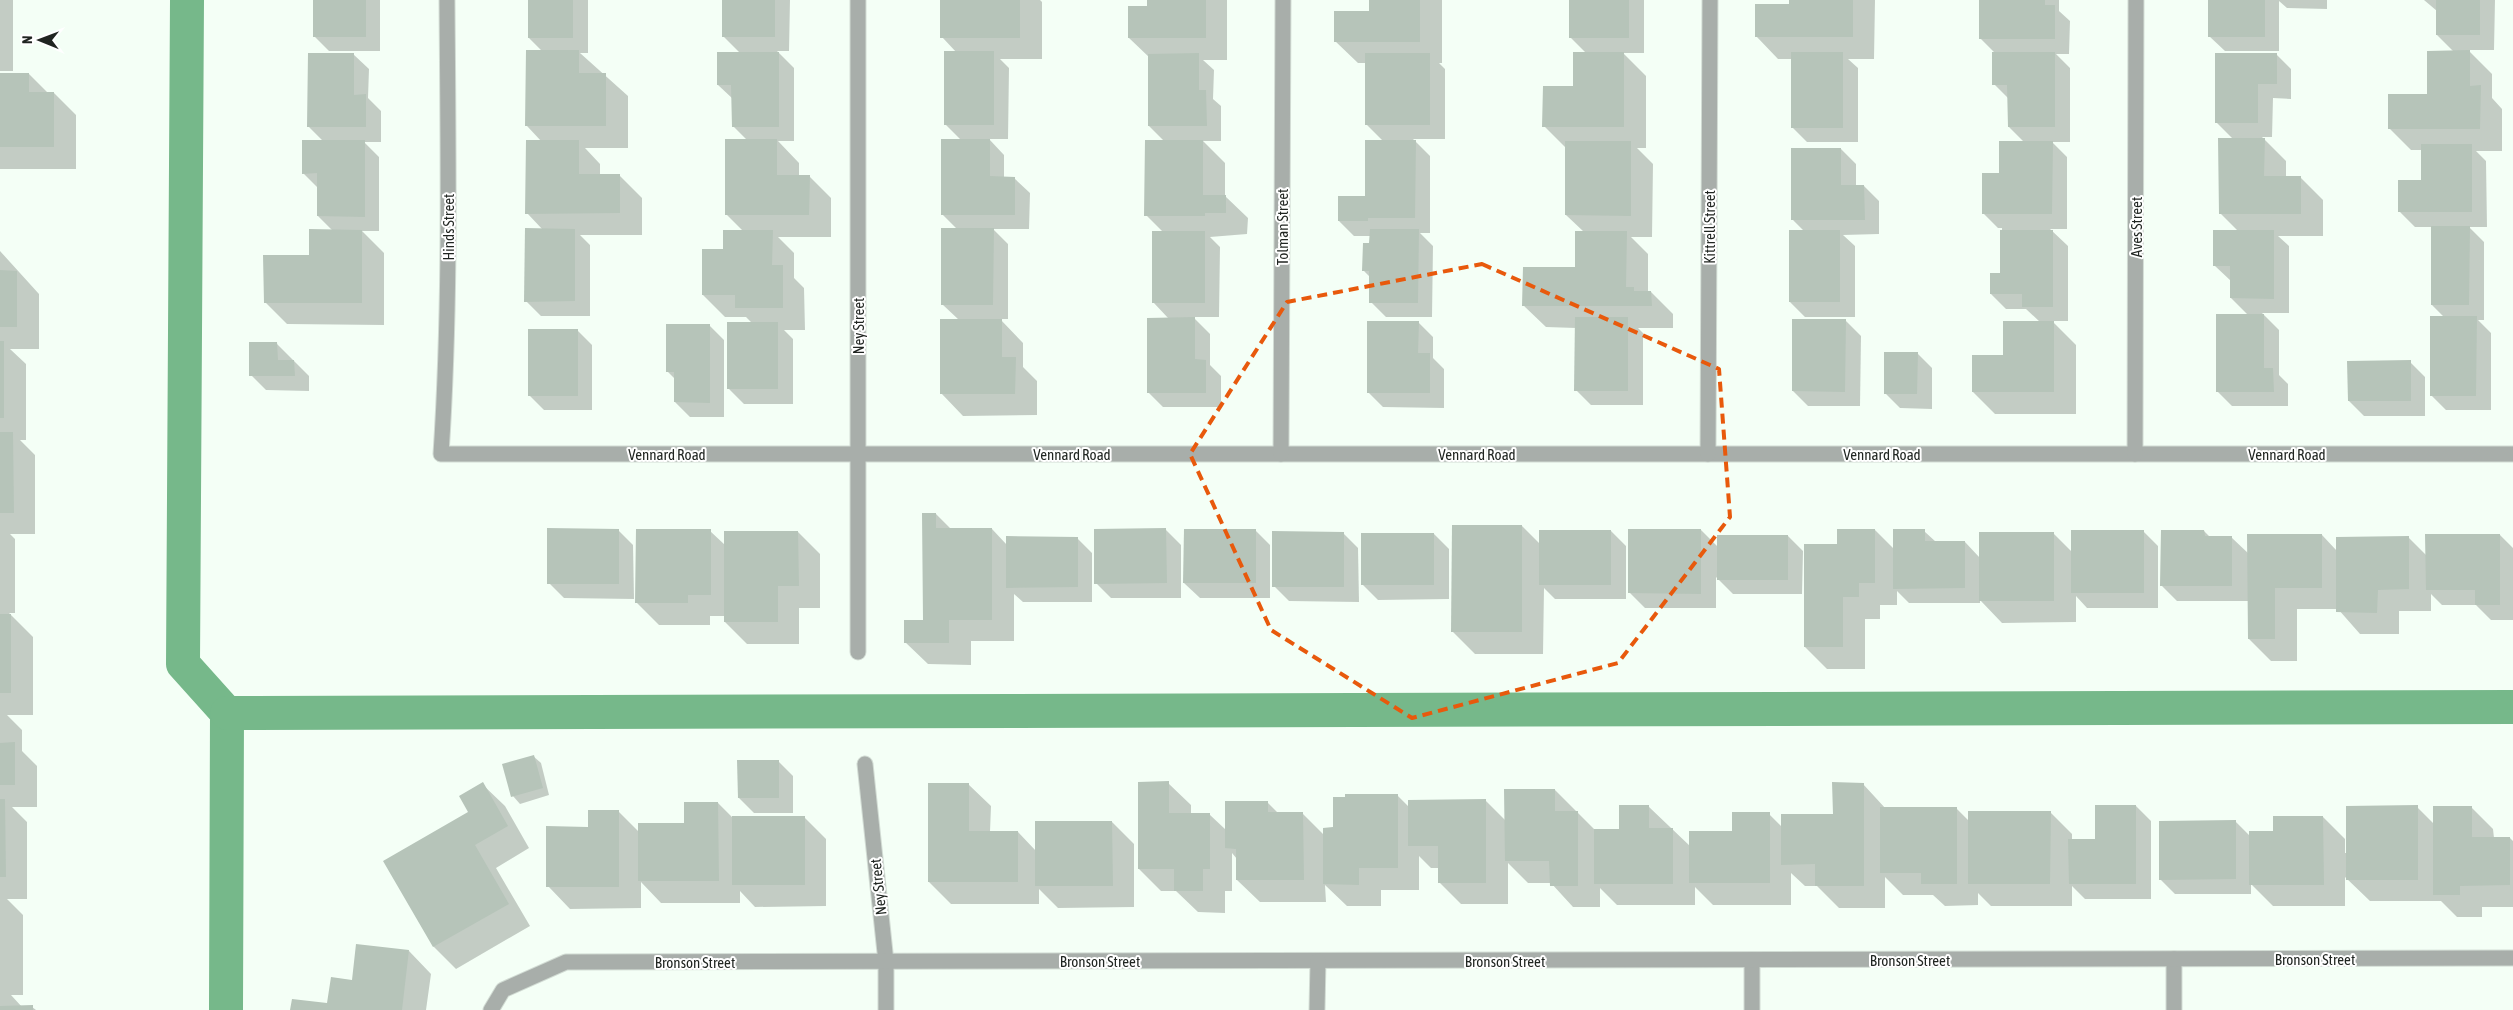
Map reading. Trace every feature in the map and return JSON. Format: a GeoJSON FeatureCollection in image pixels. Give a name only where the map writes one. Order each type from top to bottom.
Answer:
{"type":"FeatureCollection","features":[{"type":"Feature","properties":{"kind":"street","name":"Hinds Street"},"geometry":{"type":"LineString","coordinates":[[441,454],[448,273],[448,0]]}},
{"type":"Feature","properties":{"kind":"street","name":"Ney Street"},"geometry":{"type":"LineString","coordinates":[[858,0],[858,652]]}},
{"type":"Feature","properties":{"kind":"street","name":"Tolman Street"},"geometry":{"type":"LineString","coordinates":[[1281,454],[1283,0]]}},
{"type":"Feature","properties":{"kind":"street","name":"Kittrell Street"},"geometry":{"type":"LineString","coordinates":[[1708,454],[1710,0]]}},
{"type":"Feature","properties":{"kind":"street","name":"Aves Street"},"geometry":{"type":"LineString","coordinates":[[2135,454],[2136,0]]}},
{"type":"Feature","properties":{"kind":"street","name":"Vennard Road"},"geometry":{"type":"LineString","coordinates":[[441,454],[2513,454]]}},
{"type":"Feature","properties":{"kind":"street","name":"Ney Street"},"geometry":{"type":"LineString","coordinates":[[865,764],[886,962],[886,1010]]}},
{"type":"Feature","properties":{"kind":"street","name":"Bronson Street"},"geometry":{"type":"LineString","coordinates":[[491,1010],[503,990],[566,962],[2513,958]]}},
{"type":"Feature","properties":{"kind":"street"},"geometry":{"type":"LineString","coordinates":[[2174,959],[2174,1010]]}},
{"type":"Feature","properties":{"kind":"street"},"geometry":{"type":"LineString","coordinates":[[1752,960],[1752,1010]]}},
{"type":"Feature","properties":{"kind":"street"},"geometry":{"type":"LineString","coordinates":[[1318,961],[1318,1010]]}},
{"type":"Feature","properties":{"kind":"highlighted area"},"geometry":{"type":"Polygon","coordinates":[[[1482,264],[1719,369],[1730,517],[1618,663],[1412,718],[1271,630],[1190,454],[1287,302],[1482,264]]]}},
{"type":"Feature","properties":{"kind":"building"},"geometry":{"type":"Polygon","coordinates":[[[313,0],[366,0],[366,37],[313,37],[313,0]]]}},
{"type":"Feature","properties":{"kind":"building"},"geometry":{"type":"Polygon","coordinates":[[[528,0],[573,0],[573,38],[528,38],[528,0]]]}},
{"type":"Feature","properties":{"kind":"building"},"geometry":{"type":"Polygon","coordinates":[[[722,0],[775,0],[775,37],[722,37],[722,0]]]}},
{"type":"Feature","properties":{"kind":"building"},"geometry":{"type":"Polygon","coordinates":[[[940,0],[1020,0],[1020,38],[940,38],[940,0]]]}},
{"type":"Feature","properties":{"kind":"building"},"geometry":{"type":"Polygon","coordinates":[[[1147,0],[1206,0],[1206,38],[1128,38],[1128,6],[1147,6],[1147,0]]]}},
{"type":"Feature","properties":{"kind":"building"},"geometry":{"type":"Polygon","coordinates":[[[1369,0],[1420,0],[1420,42],[1334,42],[1334,11],[1369,11],[1369,0]]]}},
{"type":"Feature","properties":{"kind":"building"},"geometry":{"type":"Polygon","coordinates":[[[1569,0],[1629,0],[1629,38],[1569,38],[1569,0]]]}},
{"type":"Feature","properties":{"kind":"building"},"geometry":{"type":"Polygon","coordinates":[[[1789,0],[1853,0],[1853,37],[1755,37],[1755,4],[1789,4],[1789,0]]]}},
{"type":"Feature","properties":{"kind":"building"},"geometry":{"type":"Polygon","coordinates":[[[1979,0],[2045,0],[2045,5],[2055,5],[2055,39],[1979,39],[1979,0]]]}},
{"type":"Feature","properties":{"kind":"building"},"geometry":{"type":"Polygon","coordinates":[[[2208,0],[2265,0],[2265,37],[2208,37],[2208,0]]]}},
{"type":"Feature","properties":{"kind":"building"},"geometry":{"type":"Polygon","coordinates":[[[2436,0],[2480,0],[2480,35],[2436,35],[2436,0]]]}},
{"type":"Feature","properties":{"kind":"building"},"geometry":{"type":"Polygon","coordinates":[[[526,50],[579,50],[579,73],[606,73],[606,126],[525,126],[526,50]]]}},
{"type":"Feature","properties":{"kind":"building"},"geometry":{"type":"Polygon","coordinates":[[[2470,50],[2470,86],[2481,85],[2480,129],[2388,129],[2388,94],[2427,94],[2427,51],[2470,50]]]}},
{"type":"Feature","properties":{"kind":"building"},"geometry":{"type":"Polygon","coordinates":[[[944,51],[994,51],[994,125],[944,125],[944,51]]]}},
{"type":"Feature","properties":{"kind":"building"},"geometry":{"type":"Polygon","coordinates":[[[717,52],[779,52],[779,127],[732,127],[731,85],[717,85],[717,52]]]}},
{"type":"Feature","properties":{"kind":"building"},"geometry":{"type":"Polygon","coordinates":[[[1573,52],[1624,52],[1624,127],[1542,127],[1543,86],[1573,86],[1573,52]]]}},
{"type":"Feature","properties":{"kind":"building"},"geometry":{"type":"Polygon","coordinates":[[[1791,52],[1843,52],[1843,128],[1791,128],[1791,52]]]}},
{"type":"Feature","properties":{"kind":"building"},"geometry":{"type":"Polygon","coordinates":[[[1992,52],[2055,52],[2055,127],[2008,127],[2007,85],[1992,85],[1992,52]]]}},
{"type":"Feature","properties":{"kind":"building"},"geometry":{"type":"Polygon","coordinates":[[[308,53],[354,53],[354,95],[366,94],[366,127],[307,127],[308,53]]]}},
{"type":"Feature","properties":{"kind":"building"},"geometry":{"type":"Polygon","coordinates":[[[1199,53],[1199,90],[1206,90],[1207,126],[1148,126],[1148,54],[1199,53]]]}},
{"type":"Feature","properties":{"kind":"building"},"geometry":{"type":"Polygon","coordinates":[[[1365,53],[1430,53],[1430,125],[1365,125],[1365,53]]]}},
{"type":"Feature","properties":{"kind":"building"},"geometry":{"type":"Polygon","coordinates":[[[2215,53],[2277,53],[2277,84],[2258,84],[2258,123],[2215,123],[2215,53]]]}},
{"type":"Feature","properties":{"kind":"building"},"geometry":{"type":"Polygon","coordinates":[[[0,73],[29,73],[29,92],[54,92],[54,147],[0,147],[0,73]]]}},
{"type":"Feature","properties":{"kind":"building"},"geometry":{"type":"Polygon","coordinates":[[[2218,138],[2265,138],[2264,176],[2301,176],[2301,214],[2219,214],[2218,138]]]}},
{"type":"Feature","properties":{"kind":"building"},"geometry":{"type":"Polygon","coordinates":[[[725,139],[777,139],[777,175],[810,175],[809,215],[725,215],[725,139]]]}},
{"type":"Feature","properties":{"kind":"building"},"geometry":{"type":"Polygon","coordinates":[[[941,139],[990,139],[990,176],[1015,177],[1015,215],[941,215],[941,139]]]}},
{"type":"Feature","properties":{"kind":"building"},"geometry":{"type":"Polygon","coordinates":[[[302,140],[365,140],[365,217],[317,216],[317,173],[302,174],[302,140]]]}},
{"type":"Feature","properties":{"kind":"building"},"geometry":{"type":"Polygon","coordinates":[[[526,140],[579,140],[579,174],[620,174],[620,213],[525,214],[526,140]]]}},
{"type":"Feature","properties":{"kind":"building"},"geometry":{"type":"Polygon","coordinates":[[[1145,140],[1203,140],[1203,195],[1226,195],[1226,213],[1205,213],[1205,216],[1144,216],[1145,140]]]}},
{"type":"Feature","properties":{"kind":"building"},"geometry":{"type":"Polygon","coordinates":[[[1365,140],[1416,140],[1415,218],[1368,218],[1368,221],[1338,221],[1338,196],[1365,196],[1365,140]]]}},
{"type":"Feature","properties":{"kind":"building"},"geometry":{"type":"Polygon","coordinates":[[[1565,141],[1631,141],[1631,216],[1565,215],[1565,141]]]}},
{"type":"Feature","properties":{"kind":"building"},"geometry":{"type":"Polygon","coordinates":[[[1999,141],[2053,141],[2052,214],[1982,214],[1982,173],[1999,173],[1999,141]]]}},
{"type":"Feature","properties":{"kind":"building"},"geometry":{"type":"Polygon","coordinates":[[[2421,144],[2472,144],[2472,212],[2398,212],[2398,180],[2421,180],[2421,144]]]}},
{"type":"Feature","properties":{"kind":"building"},"geometry":{"type":"Polygon","coordinates":[[[1791,148],[1841,148],[1841,185],[1864,185],[1865,220],[1791,220],[1791,148]]]}},
{"type":"Feature","properties":{"kind":"building"},"geometry":{"type":"Polygon","coordinates":[[[2431,226],[2470,226],[2469,305],[2431,305],[2431,226]]]}},
{"type":"Feature","properties":{"kind":"building"},"geometry":{"type":"Polygon","coordinates":[[[525,228],[575,229],[575,301],[524,302],[525,228]]]}},
{"type":"Feature","properties":{"kind":"building"},"geometry":{"type":"Polygon","coordinates":[[[941,228],[994,228],[993,305],[941,305],[941,228]]]}},
{"type":"Feature","properties":{"kind":"building"},"geometry":{"type":"Polygon","coordinates":[[[309,229],[362,230],[362,303],[264,303],[263,255],[309,255],[309,229]]]}},
{"type":"Feature","properties":{"kind":"building"},"geometry":{"type":"Polygon","coordinates":[[[1370,229],[1419,229],[1418,303],[1369,303],[1369,271],[1362,271],[1363,243],[1369,243],[1370,229]]]}},
{"type":"Feature","properties":{"kind":"building"},"geometry":{"type":"Polygon","coordinates":[[[723,230],[773,230],[772,265],[783,265],[783,308],[735,308],[735,295],[702,295],[702,249],[723,249],[723,230]]]}},
{"type":"Feature","properties":{"kind":"building"},"geometry":{"type":"Polygon","coordinates":[[[1789,230],[1840,230],[1840,302],[1789,302],[1789,230]]]}},
{"type":"Feature","properties":{"kind":"building"},"geometry":{"type":"Polygon","coordinates":[[[2000,230],[2053,230],[2053,307],[2022,307],[2022,294],[1990,294],[1990,273],[2000,273],[2000,230]]]}},
{"type":"Feature","properties":{"kind":"building"},"geometry":{"type":"Polygon","coordinates":[[[2213,230],[2274,230],[2274,299],[2230,298],[2230,266],[2213,266],[2213,230]]]}},
{"type":"Feature","properties":{"kind":"building"},"geometry":{"type":"Polygon","coordinates":[[[1152,231],[1205,231],[1205,303],[1152,303],[1152,231]]]}},
{"type":"Feature","properties":{"kind":"building"},"geometry":{"type":"Polygon","coordinates":[[[1575,231],[1627,231],[1626,287],[1634,287],[1634,291],[1651,291],[1652,306],[1522,306],[1523,267],[1575,267],[1575,231]]]}},
{"type":"Feature","properties":{"kind":"building"},"geometry":{"type":"Polygon","coordinates":[[[0,270],[17,271],[17,327],[0,327],[0,270]]]}},
{"type":"Feature","properties":{"kind":"building"},"geometry":{"type":"Polygon","coordinates":[[[2216,314],[2264,314],[2264,368],[2273,368],[2274,392],[2216,392],[2216,314]]]}},
{"type":"Feature","properties":{"kind":"building"},"geometry":{"type":"Polygon","coordinates":[[[2430,316],[2477,316],[2476,396],[2430,396],[2430,316]]]}},
{"type":"Feature","properties":{"kind":"building"},"geometry":{"type":"Polygon","coordinates":[[[1195,317],[1195,359],[1206,360],[1206,393],[1147,393],[1147,318],[1195,317]]]}},
{"type":"Feature","properties":{"kind":"building"},"geometry":{"type":"Polygon","coordinates":[[[1575,317],[1628,317],[1628,391],[1574,391],[1575,317]]]}},
{"type":"Feature","properties":{"kind":"building"},"geometry":{"type":"Polygon","coordinates":[[[940,319],[1002,319],[1002,357],[1016,357],[1015,394],[940,394],[940,319]]]}},
{"type":"Feature","properties":{"kind":"building"},"geometry":{"type":"Polygon","coordinates":[[[1792,319],[1846,319],[1845,392],[1792,391],[1792,319]]]}},
{"type":"Feature","properties":{"kind":"building"},"geometry":{"type":"Polygon","coordinates":[[[1367,321],[1419,321],[1418,353],[1430,353],[1430,393],[1367,393],[1367,321]]]}},
{"type":"Feature","properties":{"kind":"building"},"geometry":{"type":"Polygon","coordinates":[[[2003,321],[2054,321],[2054,392],[1972,392],[1972,355],[2003,355],[2003,321]]]}},
{"type":"Feature","properties":{"kind":"building"},"geometry":{"type":"Polygon","coordinates":[[[727,322],[778,322],[778,389],[727,389],[727,322]]]}},
{"type":"Feature","properties":{"kind":"building"},"geometry":{"type":"Polygon","coordinates":[[[666,324],[710,324],[710,403],[674,402],[674,372],[666,372],[666,324]]]}},
{"type":"Feature","properties":{"kind":"building"},"geometry":{"type":"Polygon","coordinates":[[[528,329],[578,329],[578,396],[528,396],[528,329]]]}},
{"type":"Feature","properties":{"kind":"building"},"geometry":{"type":"Polygon","coordinates":[[[0,341],[4,341],[4,418],[0,418],[0,341]]]}},
{"type":"Feature","properties":{"kind":"building"},"geometry":{"type":"Polygon","coordinates":[[[249,342],[277,342],[278,360],[294,360],[295,376],[249,376],[249,342]]]}},
{"type":"Feature","properties":{"kind":"building"},"geometry":{"type":"Polygon","coordinates":[[[1884,352],[1918,352],[1917,394],[1884,394],[1884,352]]]}},
{"type":"Feature","properties":{"kind":"building"},"geometry":{"type":"Polygon","coordinates":[[[2411,360],[2411,401],[2348,401],[2347,361],[2411,360]]]}},
{"type":"Feature","properties":{"kind":"building"},"geometry":{"type":"Polygon","coordinates":[[[0,432],[13,432],[14,513],[0,513],[0,432]]]}},
{"type":"Feature","properties":{"kind":"building"},"geometry":{"type":"Polygon","coordinates":[[[922,513],[936,513],[936,528],[992,528],[992,620],[949,620],[949,643],[904,643],[904,620],[923,620],[922,513]]]}},
{"type":"Feature","properties":{"kind":"building"},"geometry":{"type":"Polygon","coordinates":[[[1452,525],[1522,525],[1522,632],[1451,632],[1452,525]]]}},
{"type":"Feature","properties":{"kind":"building"},"geometry":{"type":"Polygon","coordinates":[[[547,528],[619,529],[619,584],[547,584],[547,528]]]}},
{"type":"Feature","properties":{"kind":"building"},"geometry":{"type":"Polygon","coordinates":[[[1166,528],[1167,583],[1094,584],[1094,529],[1166,528]]]}},
{"type":"Feature","properties":{"kind":"building"},"geometry":{"type":"Polygon","coordinates":[[[636,529],[711,529],[711,595],[688,595],[688,603],[635,603],[636,529]]]}},
{"type":"Feature","properties":{"kind":"building"},"geometry":{"type":"Polygon","coordinates":[[[1184,529],[1256,529],[1256,583],[1183,583],[1184,529]]]}},
{"type":"Feature","properties":{"kind":"building"},"geometry":{"type":"Polygon","coordinates":[[[1628,529],[1701,529],[1701,594],[1628,593],[1628,529]]]}},
{"type":"Feature","properties":{"kind":"building"},"geometry":{"type":"Polygon","coordinates":[[[1837,529],[1875,529],[1875,583],[1859,583],[1859,597],[1843,597],[1843,647],[1804,647],[1804,544],[1837,544],[1837,529]]]}},
{"type":"Feature","properties":{"kind":"building"},"geometry":{"type":"Polygon","coordinates":[[[1893,529],[1925,529],[1925,541],[1965,541],[1965,588],[1893,589],[1893,529]]]}},
{"type":"Feature","properties":{"kind":"building"},"geometry":{"type":"Polygon","coordinates":[[[1539,530],[1611,530],[1611,585],[1539,585],[1539,530]]]}},
{"type":"Feature","properties":{"kind":"building"},"geometry":{"type":"Polygon","coordinates":[[[2071,530],[2144,530],[2144,593],[2071,593],[2071,530]]]}},
{"type":"Feature","properties":{"kind":"building"},"geometry":{"type":"Polygon","coordinates":[[[2161,530],[2204,530],[2205,536],[2232,536],[2232,586],[2160,586],[2161,530]]]}},
{"type":"Feature","properties":{"kind":"building"},"geometry":{"type":"Polygon","coordinates":[[[724,531],[798,531],[799,586],[778,586],[778,622],[724,622],[724,531]]]}},
{"type":"Feature","properties":{"kind":"building"},"geometry":{"type":"Polygon","coordinates":[[[1272,531],[1344,532],[1344,587],[1272,587],[1272,531]]]}},
{"type":"Feature","properties":{"kind":"building"},"geometry":{"type":"Polygon","coordinates":[[[1979,532],[2054,532],[2054,601],[1979,601],[1979,532]]]}},
{"type":"Feature","properties":{"kind":"building"},"geometry":{"type":"Polygon","coordinates":[[[1361,533],[1434,533],[1434,585],[1361,585],[1361,533]]]}},
{"type":"Feature","properties":{"kind":"building"},"geometry":{"type":"Polygon","coordinates":[[[2247,534],[2322,534],[2322,588],[2275,588],[2275,639],[2248,639],[2247,534]]]}},
{"type":"Feature","properties":{"kind":"building"},"geometry":{"type":"Polygon","coordinates":[[[2425,534],[2500,534],[2500,605],[2475,605],[2475,590],[2426,590],[2425,534]]]}},
{"type":"Feature","properties":{"kind":"building"},"geometry":{"type":"Polygon","coordinates":[[[1717,535],[1788,535],[1788,580],[1717,580],[1717,535]]]}},
{"type":"Feature","properties":{"kind":"building"},"geometry":{"type":"Polygon","coordinates":[[[1006,536],[1078,537],[1078,587],[1006,588],[1006,536]]]}},
{"type":"Feature","properties":{"kind":"building"},"geometry":{"type":"Polygon","coordinates":[[[2409,536],[2409,589],[2378,590],[2377,613],[2336,612],[2336,537],[2409,536]]]}},
{"type":"Feature","properties":{"kind":"building"},"geometry":{"type":"Polygon","coordinates":[[[0,614],[11,614],[11,693],[0,693],[0,614]]]}},
{"type":"Feature","properties":{"kind":"building"},"geometry":{"type":"Polygon","coordinates":[[[15,742],[15,785],[0,785],[0,743],[15,742]]]}},
{"type":"Feature","properties":{"kind":"building"},"geometry":{"type":"Polygon","coordinates":[[[534,755],[543,788],[511,797],[502,764],[534,755]]]}},
{"type":"Feature","properties":{"kind":"building"},"geometry":{"type":"Polygon","coordinates":[[[737,760],[779,760],[779,798],[738,798],[737,760]]]}},
{"type":"Feature","properties":{"kind":"building"},"geometry":{"type":"Polygon","coordinates":[[[1169,781],[1169,813],[1210,813],[1210,869],[1203,869],[1203,891],[1174,891],[1174,869],[1138,869],[1138,782],[1169,781]]]}},
{"type":"Feature","properties":{"kind":"building"},"geometry":{"type":"Polygon","coordinates":[[[483,782],[508,826],[475,845],[509,904],[433,947],[383,861],[468,812],[459,796],[483,782]]]}},
{"type":"Feature","properties":{"kind":"building"},"geometry":{"type":"Polygon","coordinates":[[[1832,782],[1864,783],[1864,886],[1815,886],[1815,864],[1781,865],[1781,814],[1833,814],[1832,782]]]}},
{"type":"Feature","properties":{"kind":"building"},"geometry":{"type":"Polygon","coordinates":[[[928,783],[969,783],[969,831],[1018,831],[1018,882],[928,882],[928,783]]]}},
{"type":"Feature","properties":{"kind":"building"},"geometry":{"type":"Polygon","coordinates":[[[1504,789],[1555,789],[1555,811],[1578,811],[1578,886],[1550,886],[1549,861],[1505,861],[1504,789]]]}},
{"type":"Feature","properties":{"kind":"building"},"geometry":{"type":"Polygon","coordinates":[[[1345,794],[1398,794],[1398,868],[1359,868],[1359,885],[1323,884],[1323,828],[1333,827],[1333,797],[1345,797],[1345,794]]]}},
{"type":"Feature","properties":{"kind":"building"},"geometry":{"type":"Polygon","coordinates":[[[0,799],[5,799],[6,877],[0,877],[0,799]]]}},
{"type":"Feature","properties":{"kind":"building"},"geometry":{"type":"Polygon","coordinates":[[[1486,799],[1486,883],[1438,883],[1438,846],[1408,846],[1408,800],[1486,799]]]}},
{"type":"Feature","properties":{"kind":"building"},"geometry":{"type":"Polygon","coordinates":[[[1225,801],[1268,801],[1268,812],[1303,812],[1304,880],[1236,880],[1236,849],[1225,848],[1225,801]]]}},
{"type":"Feature","properties":{"kind":"building"},"geometry":{"type":"Polygon","coordinates":[[[684,802],[718,802],[719,881],[638,881],[638,823],[684,823],[684,802]]]}},
{"type":"Feature","properties":{"kind":"building"},"geometry":{"type":"Polygon","coordinates":[[[1619,805],[1649,805],[1649,828],[1673,828],[1673,884],[1594,884],[1594,829],[1619,829],[1619,805]]]}},
{"type":"Feature","properties":{"kind":"building"},"geometry":{"type":"Polygon","coordinates":[[[2095,805],[2136,805],[2136,884],[2069,884],[2068,839],[2095,839],[2095,805]]]}},
{"type":"Feature","properties":{"kind":"building"},"geometry":{"type":"Polygon","coordinates":[[[2418,805],[2418,880],[2346,880],[2346,806],[2418,805]]]}},
{"type":"Feature","properties":{"kind":"building"},"geometry":{"type":"Polygon","coordinates":[[[2433,806],[2472,806],[2472,837],[2510,837],[2510,885],[2460,886],[2460,895],[2433,895],[2433,806]]]}},
{"type":"Feature","properties":{"kind":"building"},"geometry":{"type":"Polygon","coordinates":[[[1880,807],[1957,807],[1957,884],[1921,884],[1921,873],[1880,873],[1880,807]]]}},
{"type":"Feature","properties":{"kind":"building"},"geometry":{"type":"Polygon","coordinates":[[[588,810],[619,810],[619,887],[546,887],[546,826],[588,827],[588,810]]]}},
{"type":"Feature","properties":{"kind":"building"},"geometry":{"type":"Polygon","coordinates":[[[1968,811],[2051,811],[2050,884],[1968,884],[1968,811]]]}},
{"type":"Feature","properties":{"kind":"building"},"geometry":{"type":"Polygon","coordinates":[[[1732,812],[1770,812],[1770,883],[1689,883],[1689,831],[1732,831],[1732,812]]]}},
{"type":"Feature","properties":{"kind":"building"},"geometry":{"type":"Polygon","coordinates":[[[732,816],[805,816],[805,885],[732,885],[732,816]]]}},
{"type":"Feature","properties":{"kind":"building"},"geometry":{"type":"Polygon","coordinates":[[[2273,816],[2323,816],[2324,885],[2249,885],[2249,831],[2273,831],[2273,816]]]}},
{"type":"Feature","properties":{"kind":"building"},"geometry":{"type":"Polygon","coordinates":[[[2236,820],[2236,879],[2159,880],[2159,821],[2236,820]]]}},
{"type":"Feature","properties":{"kind":"building"},"geometry":{"type":"Polygon","coordinates":[[[1035,821],[1112,821],[1113,886],[1035,886],[1035,821]]]}},
{"type":"Feature","properties":{"kind":"building"},"geometry":{"type":"Polygon","coordinates":[[[356,944],[409,950],[402,1010],[290,1010],[292,999],[327,1003],[331,977],[352,980],[356,944]]]}},
{"type":"Feature","properties":{"kind":"building"},"geometry":{"type":"Polygon","coordinates":[[[33,1005],[33,1010],[0,1010],[0,1006],[33,1005]]]}},
{"type":"Feature","properties":{"kind":"waterway"},"geometry":{"type":"LineString","coordinates":[[187,0],[183,664],[227,713],[226,1010]]}},
{"type":"Feature","properties":{"kind":"waterway"},"geometry":{"type":"LineString","coordinates":[[227,713],[2513,707]]}}]}
